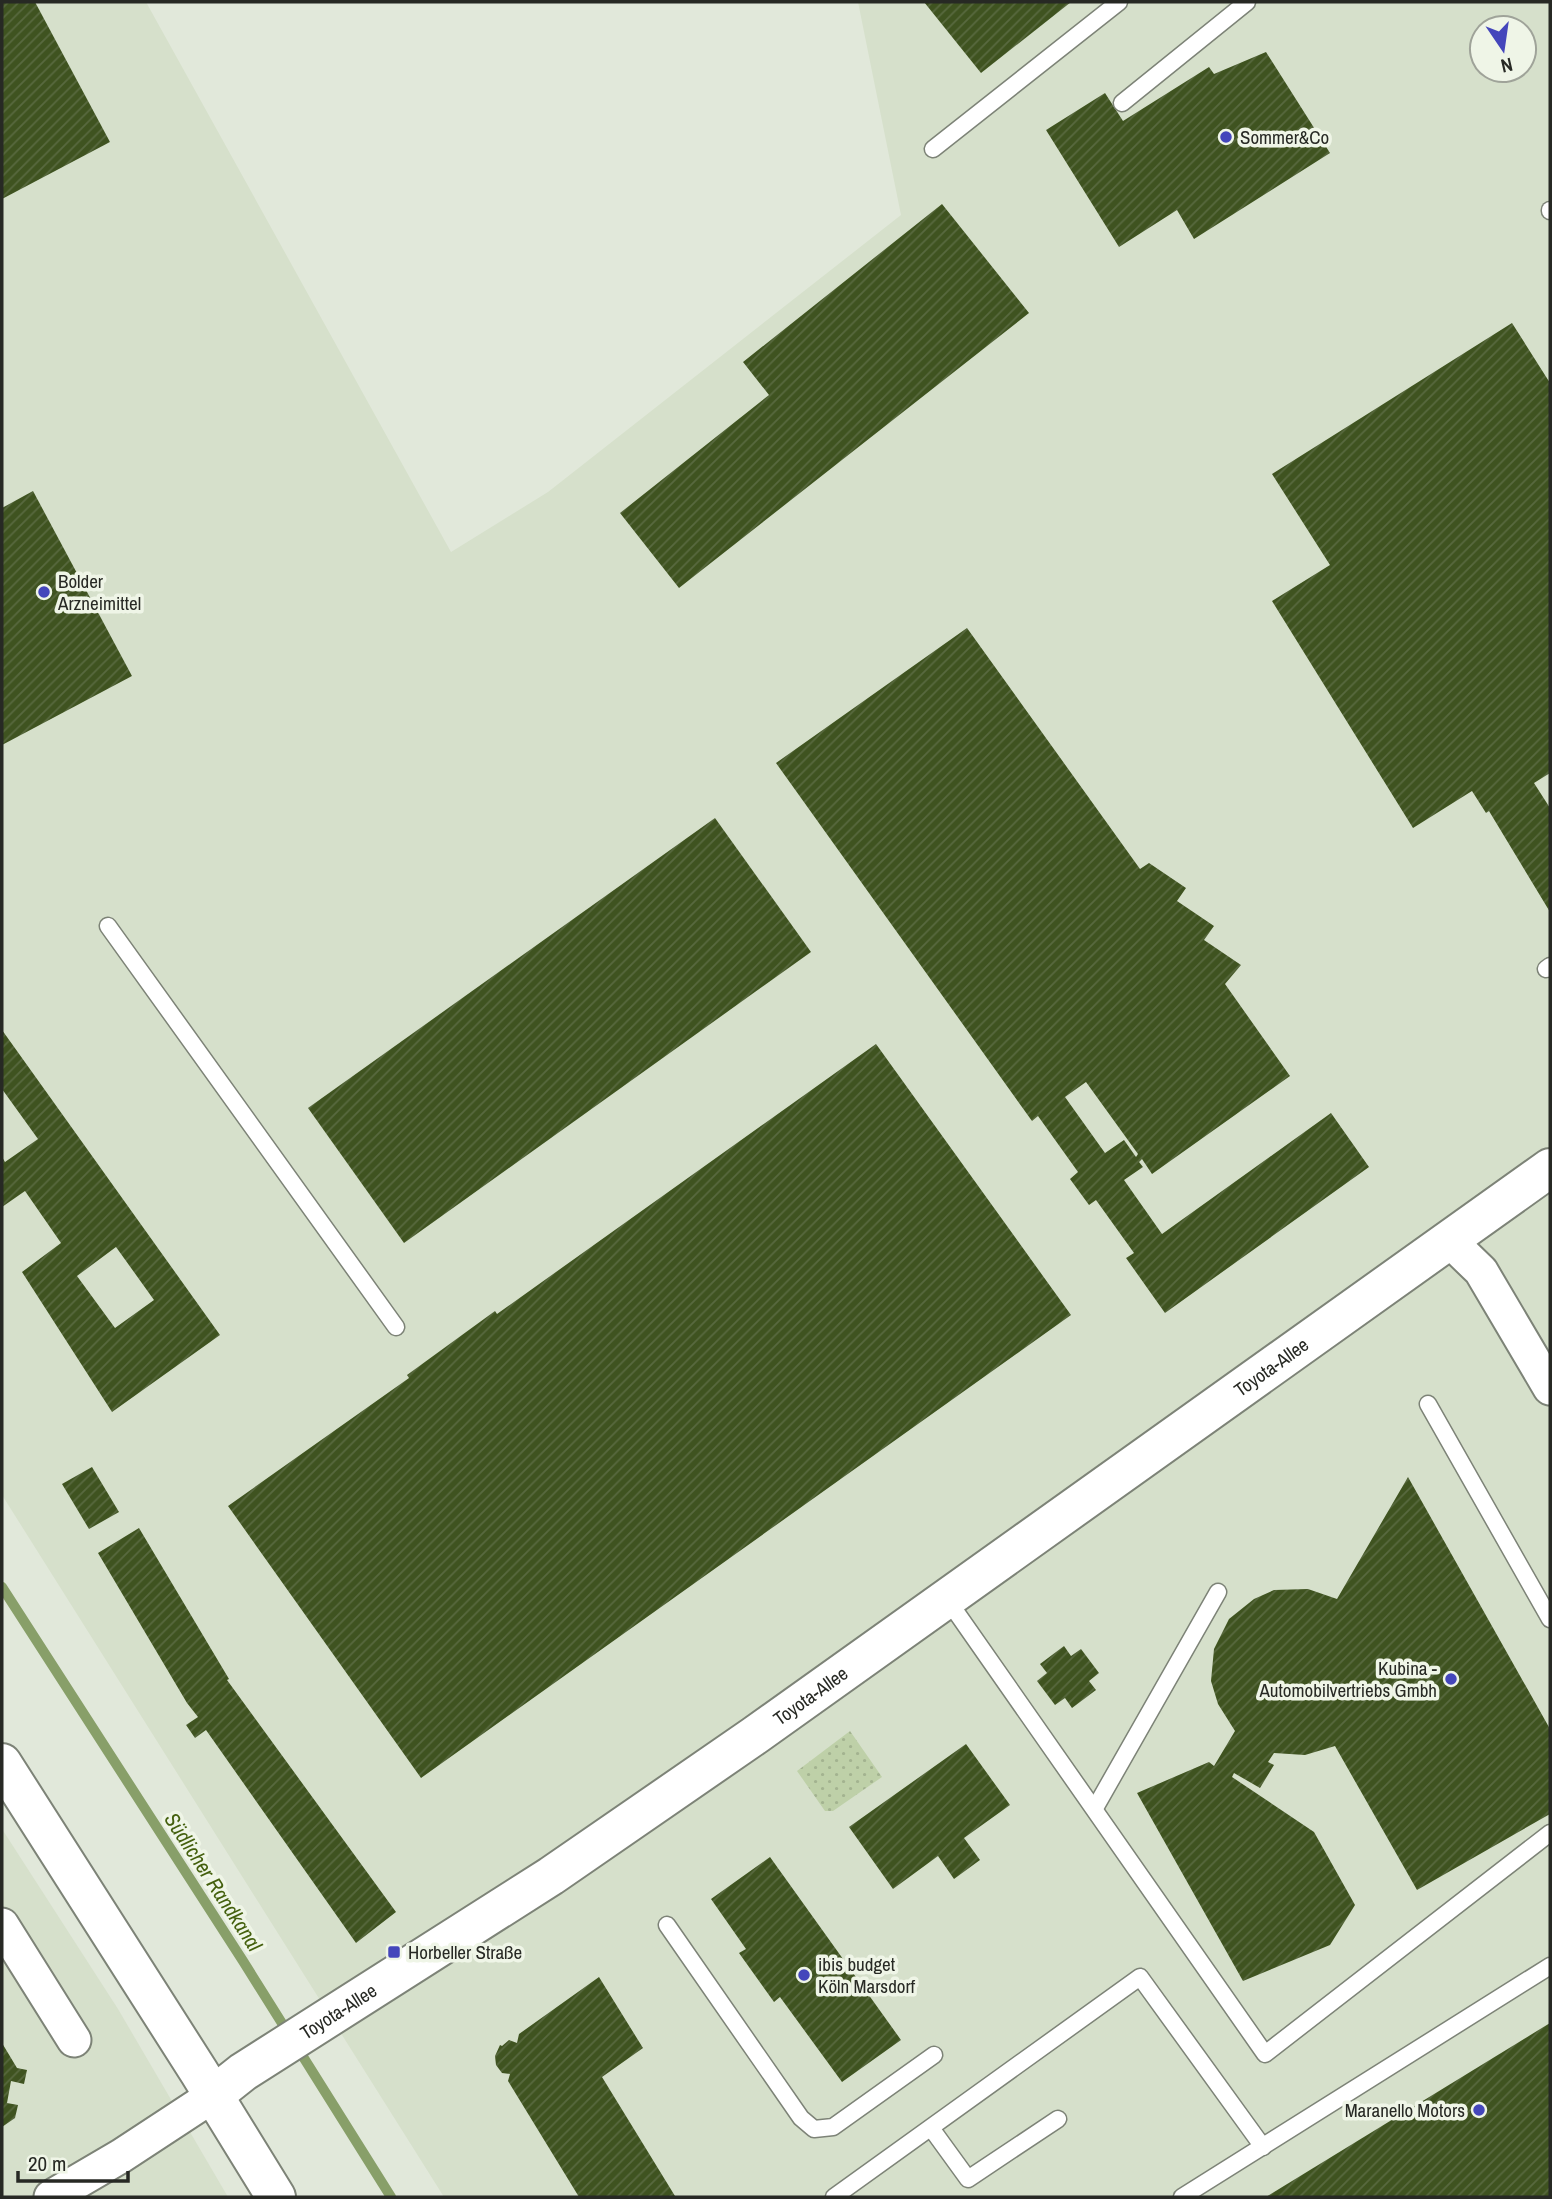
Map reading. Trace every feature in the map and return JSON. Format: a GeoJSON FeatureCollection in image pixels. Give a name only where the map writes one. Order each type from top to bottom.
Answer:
{"type":"FeatureCollection","features":[{"type":"Feature","properties":{"kind":"street","name":"Toyota-Allee"},"geometry":{"type":"LineString","coordinates":[[51,2197],[121,2156],[214,2095],[251,2067],[551,1876],[754,1736],[1550,1168]]}},
{"type":"Feature","properties":{"kind":"street"},"geometry":{"type":"LineString","coordinates":[[1449,1240],[1481,1271],[1550,1388]]}},
{"type":"Feature","properties":{"kind":"street"},"geometry":{"type":"LineString","coordinates":[[2,1763],[276,2197]]}},
{"type":"Feature","properties":{"kind":"street"},"geometry":{"type":"LineString","coordinates":[[2,1925],[74,2040]]}},
{"type":"Feature","properties":{"kind":"lane"},"geometry":{"type":"LineString","coordinates":[[933,149],[1119,2]]}},
{"type":"Feature","properties":{"kind":"lane"},"geometry":{"type":"LineString","coordinates":[[1122,103],[1247,2]]}},
{"type":"Feature","properties":{"kind":"lane"},"geometry":{"type":"LineString","coordinates":[[108,926],[396,1328]]}},
{"type":"Feature","properties":{"kind":"lane"},"geometry":{"type":"LineString","coordinates":[[1428,1404],[1550,1619]]}},
{"type":"Feature","properties":{"kind":"lane"},"geometry":{"type":"LineString","coordinates":[[1095,1808],[1218,1592]]}},
{"type":"Feature","properties":{"kind":"lane"},"geometry":{"type":"LineString","coordinates":[[947,1599],[1265,2054],[1550,1833]]}},
{"type":"Feature","properties":{"kind":"lane"},"geometry":{"type":"LineString","coordinates":[[667,1925],[801,2118],[814,2129],[833,2127],[934,2055]]}},
{"type":"Feature","properties":{"kind":"lane"},"geometry":{"type":"LineString","coordinates":[[1182,2197],[1550,1966]]}},
{"type":"Feature","properties":{"kind":"lane"},"geometry":{"type":"LineString","coordinates":[[834,2197],[1140,1977],[1263,2147]]}},
{"type":"Feature","properties":{"kind":"lane"},"geometry":{"type":"LineString","coordinates":[[931,2128],[968,2179],[1058,2119]]}},
{"type":"Feature","properties":{"kind":"shaded area"},"geometry":{"type":"Polygon","coordinates":[[[2,2],[146,2],[451,552],[548,492],[901,215],[858,2],[1550,2],[1550,2197],[444,2197],[2,1495],[2,2]]]}},
{"type":"Feature","properties":{"kind":"shaded area"},"geometry":{"type":"Polygon","coordinates":[[[2,1829],[118,2009],[228,2197],[2,2197],[2,1829]]]}},
{"type":"Feature","properties":{"kind":"green space"},"geometry":{"type":"Polygon","coordinates":[[[850,1731],[882,1777],[833,1811],[825,1811],[797,1771],[850,1731]]]}},
{"type":"Feature","properties":{"kind":"building"},"geometry":{"type":"Polygon","coordinates":[[[2,2],[35,2],[110,142],[2,199],[2,2]]]}},
{"type":"Feature","properties":{"kind":"building"},"geometry":{"type":"Polygon","coordinates":[[[924,2],[1071,2],[981,73],[924,2]]]}},
{"type":"Feature","properties":{"kind":"building","name":"Sommer&Co"},"geometry":{"type":"Polygon","coordinates":[[[1266,52],[1330,153],[1194,239],[1177,210],[1119,247],[1046,130],[1105,93],[1123,121],[1209,67],[1214,74],[1266,52]]]}},
{"type":"Feature","properties":{"kind":"building"},"geometry":{"type":"Polygon","coordinates":[[[942,204],[1029,313],[679,588],[620,513],[769,395],[743,362],[942,204]]]}},
{"type":"Feature","properties":{"kind":"building"},"geometry":{"type":"Polygon","coordinates":[[[1512,323],[1550,383],[1550,773],[1534,783],[1550,808],[1550,912],[1489,811],[1486,813],[1472,791],[1413,828],[1272,601],[1330,565],[1272,474],[1512,323]]]}},
{"type":"Feature","properties":{"kind":"building","name":"Bolder Arzneimittel"},"geometry":{"type":"Polygon","coordinates":[[[33,491],[132,676],[2,745],[2,508],[33,491]]]}},
{"type":"Feature","properties":{"kind":"building"},"geometry":{"type":"Polygon","coordinates":[[[967,628],[1140,869],[1149,863],[1186,888],[1177,901],[1214,926],[1204,940],[1241,965],[1225,984],[1290,1076],[1152,1174],[1142,1159],[1139,1162],[1143,1167],[1124,1180],[1162,1234],[1331,1113],[1369,1167],[1165,1313],[1126,1258],[1134,1253],[1096,1200],[1089,1205],[1070,1179],[1078,1172],[1038,1116],[1032,1121],[776,763],[967,628]],[[1086,1082],[1065,1097],[1105,1153],[1124,1140],[1136,1157],[1138,1154],[1086,1082]]]}},
{"type":"Feature","properties":{"kind":"building"},"geometry":{"type":"Polygon","coordinates":[[[715,818],[811,952],[404,1243],[308,1108],[715,818]]]}},
{"type":"Feature","properties":{"kind":"building"},"geometry":{"type":"Polygon","coordinates":[[[2,1030],[220,1335],[112,1412],[22,1272],[61,1243],[25,1191],[2,1207],[2,1157],[5,1162],[38,1139],[2,1089],[2,1030]],[[116,1247],[77,1276],[115,1328],[154,1300],[116,1247]]]}},
{"type":"Feature","properties":{"kind":"building"},"geometry":{"type":"Polygon","coordinates":[[[876,1044],[1071,1315],[421,1778],[228,1506],[409,1378],[407,1375],[495,1311],[497,1314],[876,1044]]]}},
{"type":"Feature","properties":{"kind":"building"},"geometry":{"type":"Polygon","coordinates":[[[92,1467],[119,1512],[89,1529],[62,1484],[92,1467]]]}},
{"type":"Feature","properties":{"kind":"building"},"geometry":{"type":"Polygon","coordinates":[[[1408,1477],[1550,1729],[1550,1814],[1417,1890],[1335,1746],[1305,1755],[1274,1753],[1268,1762],[1274,1765],[1260,1788],[1234,1773],[1232,1777],[1314,1832],[1355,1905],[1330,1945],[1243,1981],[1137,1793],[1209,1762],[1214,1766],[1235,1731],[1218,1704],[1211,1681],[1214,1649],[1229,1619],[1254,1599],[1274,1590],[1308,1589],[1337,1599],[1408,1477]]]}},
{"type":"Feature","properties":{"kind":"building"},"geometry":{"type":"Polygon","coordinates":[[[139,1528],[229,1679],[227,1680],[396,1912],[356,1943],[206,1730],[195,1738],[186,1725],[198,1717],[187,1703],[98,1553],[139,1528]]]}},
{"type":"Feature","properties":{"kind":"building"},"geometry":{"type":"Polygon","coordinates":[[[1064,1646],[1071,1656],[1081,1649],[1099,1673],[1089,1681],[1096,1690],[1072,1708],[1065,1698],[1055,1705],[1037,1681],[1047,1673],[1040,1664],[1064,1646]]]}},
{"type":"Feature","properties":{"kind":"building"},"geometry":{"type":"Polygon","coordinates":[[[966,1744],[1010,1805],[964,1838],[980,1860],[954,1879],[938,1856],[893,1889],[849,1827],[966,1744]]]}},
{"type":"Feature","properties":{"kind":"building","name":"ibis budget Köln Marsdorf"},"geometry":{"type":"Polygon","coordinates":[[[770,1857],[901,2040],[842,2082],[780,1997],[774,2002],[739,1953],[746,1949],[711,1899],[770,1857]]]}},
{"type":"Feature","properties":{"kind":"building"},"geometry":{"type":"Polygon","coordinates":[[[599,1977],[643,2048],[602,2077],[675,2196],[673,2197],[579,2197],[508,2081],[510,2074],[502,2073],[496,2065],[495,2056],[500,2045],[509,2040],[517,2043],[519,2034],[599,1977]]]}},
{"type":"Feature","properties":{"kind":"building","name":"Maranello Motors"},"geometry":{"type":"Polygon","coordinates":[[[1550,2023],[1550,2197],[1266,2197],[1550,2023]]]}},
{"type":"Feature","properties":{"kind":"building"},"geometry":{"type":"Polygon","coordinates":[[[2,2043],[17,2068],[27,2070],[24,2084],[11,2081],[7,2103],[18,2105],[15,2118],[2,2127],[2,2043]]]}},
{"type":"Feature","properties":{"kind":"waterway","name":"Südlicher Randkanal"},"geometry":{"type":"LineString","coordinates":[[2,1587],[243,1961],[391,2197]]}},
{"type":"Feature","properties":{"kind":"place","name":"Sommer&Co"},"geometry":{"type":"Point","coordinates":[1226,137]}},
{"type":"Feature","properties":{"kind":"place","name":"Bolder Arzneimittel"},"geometry":{"type":"Point","coordinates":[44,592]}},
{"type":"Feature","properties":{"kind":"place","name":"Kubina - Automobilvertriebs Gmbh"},"geometry":{"type":"Point","coordinates":[1451,1679]}},
{"type":"Feature","properties":{"kind":"place","name":"Horbeller Straße"},"geometry":{"type":"Point","coordinates":[394,1952]}},
{"type":"Feature","properties":{"kind":"place","name":"ibis budget Köln Marsdorf"},"geometry":{"type":"Point","coordinates":[804,1975]}},
{"type":"Feature","properties":{"kind":"place","name":"Maranello Motors"},"geometry":{"type":"Point","coordinates":[1479,2110]}}]}
